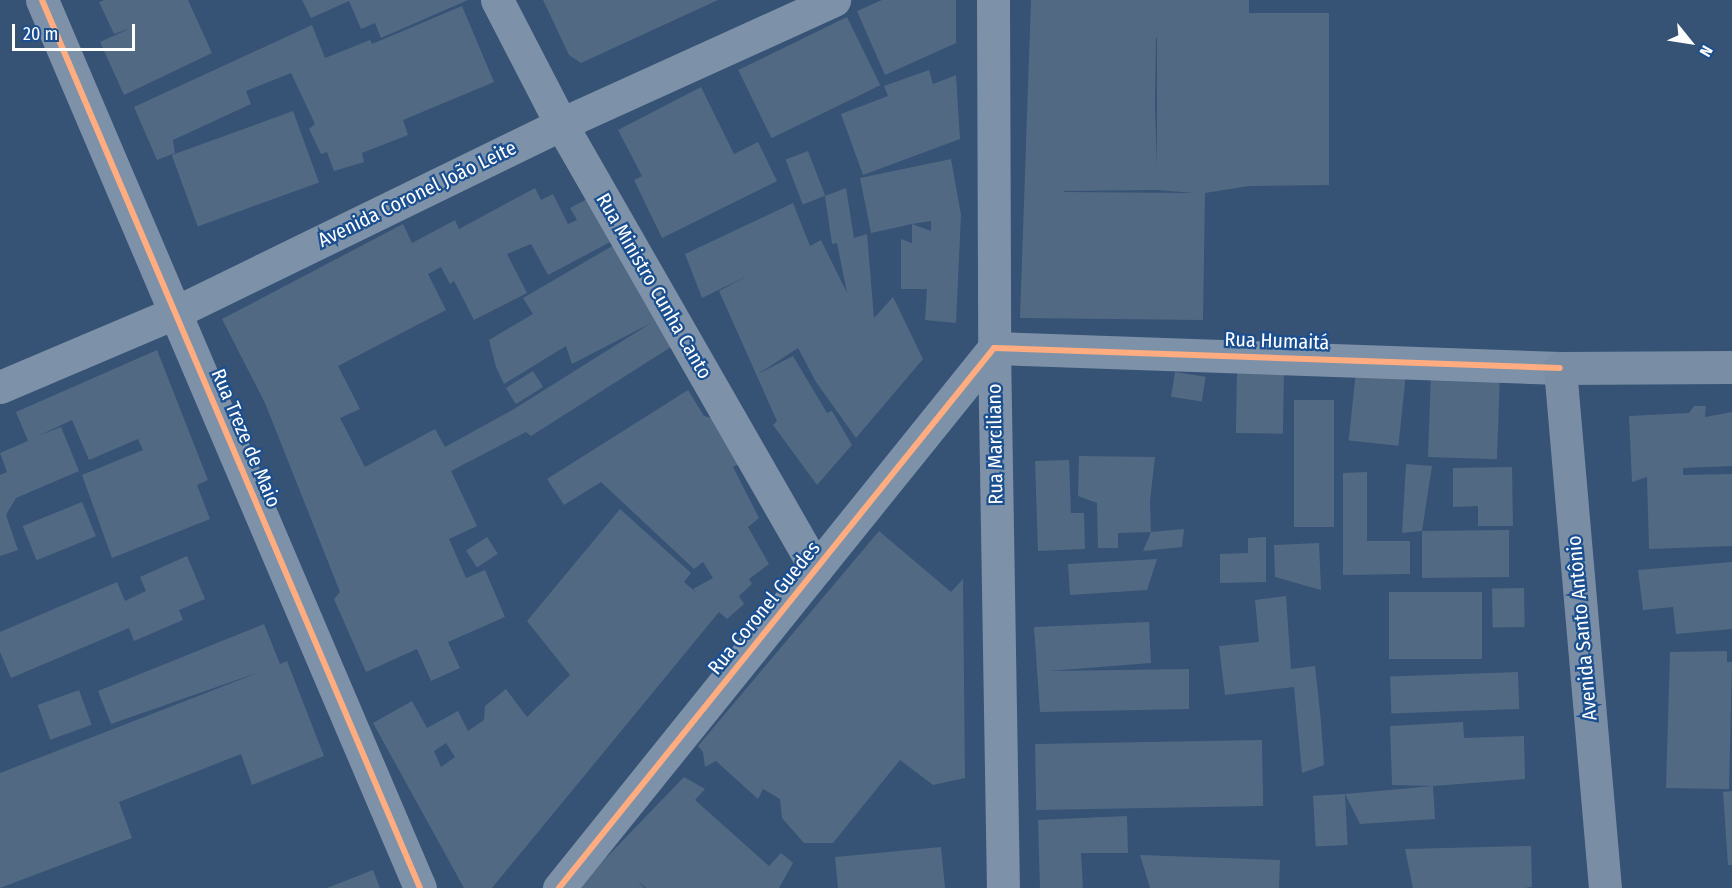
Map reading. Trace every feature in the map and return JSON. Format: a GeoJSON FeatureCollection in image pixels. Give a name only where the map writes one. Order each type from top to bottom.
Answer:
{"type":"FeatureCollection","features":[{"type":"Feature","properties":{"kind":"main road","name":"Rua Humaitá"},"geometry":{"type":"LineString","coordinates":[[1560,368],[1732,367]]}},
{"type":"Feature","properties":{"kind":"main road","name":"Avenida Santo Antônio"},"geometry":{"type":"LineString","coordinates":[[1560,368],[1605,888]]}},
{"type":"Feature","properties":{"kind":"street","name":"Rua Treze de Maio"},"geometry":{"type":"LineString","coordinates":[[42,0],[420,888]]}},
{"type":"Feature","properties":{"kind":"street","name":"Rua Ministro Cunha Canto"},"geometry":{"type":"LineString","coordinates":[[497,0],[561,124],[816,569]]}},
{"type":"Feature","properties":{"kind":"street","name":"Avenida Coronel João Leite"},"geometry":{"type":"LineString","coordinates":[[0,387],[174,313],[561,124],[834,0]]}},
{"type":"Feature","properties":{"kind":"street","name":"Rua Marciliano"},"geometry":{"type":"LineString","coordinates":[[993,0],[994,348],[1003,888]]}},
{"type":"Feature","properties":{"kind":"street","name":"Rua Humaitá"},"geometry":{"type":"LineString","coordinates":[[994,348],[1560,368]]}},
{"type":"Feature","properties":{"kind":"street","name":"Rua Coronel Guedes"},"geometry":{"type":"LineString","coordinates":[[560,888],[994,348]]}},
{"type":"Feature","properties":{"kind":"building"},"geometry":{"type":"Polygon","coordinates":[[[104,0],[188,0],[212,53],[124,95],[100,42],[131,28],[114,34],[99,2],[104,0]]]}},
{"type":"Feature","properties":{"kind":"building"},"geometry":{"type":"Polygon","coordinates":[[[302,0],[468,0],[381,38],[375,23],[361,29],[349,1],[311,18],[302,0]]]}},
{"type":"Feature","properties":{"kind":"building"},"geometry":{"type":"Polygon","coordinates":[[[543,0],[718,0],[581,63],[569,55],[543,0]]]}},
{"type":"Feature","properties":{"kind":"building"},"geometry":{"type":"Polygon","coordinates":[[[882,0],[956,0],[956,43],[885,75],[857,11],[882,0]]]}},
{"type":"Feature","properties":{"kind":"building"},"geometry":{"type":"Polygon","coordinates":[[[1031,0],[1249,0],[1249,13],[1329,13],[1329,185],[1249,186],[1205,193],[1203,320],[1020,318],[1031,0]],[[1157,38],[1155,106],[1157,166],[1157,38]],[[1157,190],[1064,191],[1064,192],[1194,193],[1157,190]]]}},
{"type":"Feature","properties":{"kind":"building"},"geometry":{"type":"Polygon","coordinates":[[[462,6],[494,82],[403,120],[408,135],[362,153],[364,162],[334,171],[327,152],[321,154],[309,129],[315,124],[291,73],[246,91],[251,104],[173,140],[175,153],[157,160],[134,107],[312,25],[325,58],[370,40],[372,44],[462,6]]]}},
{"type":"Feature","properties":{"kind":"building"},"geometry":{"type":"Polygon","coordinates":[[[847,17],[880,85],[772,138],[738,70],[847,17]]]}},
{"type":"Feature","properties":{"kind":"building"},"geometry":{"type":"Polygon","coordinates":[[[929,70],[933,84],[956,75],[960,139],[863,175],[841,114],[888,96],[884,86],[929,70]]]}},
{"type":"Feature","properties":{"kind":"building"},"geometry":{"type":"Polygon","coordinates":[[[701,87],[734,154],[758,142],[777,181],[662,238],[634,180],[642,176],[618,130],[701,87]]]}},
{"type":"Feature","properties":{"kind":"building"},"geometry":{"type":"Polygon","coordinates":[[[293,111],[319,182],[198,227],[172,155],[293,111]]]}},
{"type":"Feature","properties":{"kind":"building"},"geometry":{"type":"Polygon","coordinates":[[[808,151],[825,196],[803,204],[786,160],[808,151]]]}},
{"type":"Feature","properties":{"kind":"building"},"geometry":{"type":"Polygon","coordinates":[[[951,159],[961,215],[956,323],[925,320],[927,289],[901,289],[901,239],[912,243],[912,224],[871,233],[860,178],[951,159]],[[931,221],[912,224],[931,231],[931,221]]]}},
{"type":"Feature","properties":{"kind":"building"},"geometry":{"type":"Polygon","coordinates":[[[535,188],[541,200],[553,194],[568,224],[577,220],[570,208],[591,197],[614,240],[548,275],[531,244],[507,254],[527,293],[474,320],[454,281],[450,284],[441,267],[428,274],[446,310],[338,366],[360,409],[340,418],[365,467],[435,429],[445,447],[514,409],[651,323],[572,364],[566,346],[504,384],[496,367],[489,340],[533,314],[523,298],[614,245],[671,347],[531,436],[526,432],[451,471],[477,526],[449,539],[466,578],[485,570],[505,617],[448,642],[460,668],[431,681],[417,649],[366,672],[334,599],[340,592],[265,403],[222,319],[403,224],[412,243],[455,220],[459,229],[535,188]]]}},
{"type":"Feature","properties":{"kind":"building"},"geometry":{"type":"Polygon","coordinates":[[[846,188],[854,238],[867,234],[874,318],[893,297],[923,359],[856,438],[816,382],[798,348],[758,374],[793,356],[827,413],[832,411],[852,445],[817,485],[773,425],[777,421],[719,291],[749,275],[702,298],[685,254],[793,203],[810,246],[821,240],[847,293],[837,243],[832,244],[825,196],[846,188]]]}},
{"type":"Feature","properties":{"kind":"building"},"geometry":{"type":"Polygon","coordinates":[[[157,350],[208,480],[197,485],[210,519],[112,558],[82,475],[143,450],[138,439],[89,460],[72,420],[38,436],[61,427],[79,471],[16,498],[6,515],[18,550],[0,556],[0,475],[7,472],[0,453],[28,441],[16,412],[157,350]]]}},
{"type":"Feature","properties":{"kind":"building"},"geometry":{"type":"Polygon","coordinates":[[[533,371],[543,387],[516,404],[506,388],[533,371]]]}},
{"type":"Feature","properties":{"kind":"building"},"geometry":{"type":"Polygon","coordinates":[[[1237,371],[1284,372],[1283,434],[1236,433],[1237,371]]]}},
{"type":"Feature","properties":{"kind":"building"},"geometry":{"type":"Polygon","coordinates":[[[1356,371],[1406,376],[1398,446],[1349,441],[1356,371]]]}},
{"type":"Feature","properties":{"kind":"building"},"geometry":{"type":"Polygon","coordinates":[[[1431,371],[1500,373],[1497,459],[1428,457],[1431,371]]]}},
{"type":"Feature","properties":{"kind":"building"},"geometry":{"type":"Polygon","coordinates":[[[1175,372],[1206,377],[1202,402],[1171,397],[1175,372]]]}},
{"type":"Feature","properties":{"kind":"building"},"geometry":{"type":"Polygon","coordinates":[[[688,390],[704,416],[715,419],[739,464],[733,467],[759,518],[748,527],[769,564],[749,579],[752,584],[739,596],[744,604],[727,619],[719,612],[492,888],[464,888],[373,723],[412,701],[427,728],[458,711],[468,731],[484,720],[485,706],[506,689],[527,717],[570,675],[527,621],[620,509],[691,573],[684,582],[699,595],[693,589],[713,578],[703,562],[694,569],[601,482],[564,505],[547,479],[688,390]],[[446,743],[434,751],[441,767],[455,757],[446,743]]]}},
{"type":"Feature","properties":{"kind":"building"},"geometry":{"type":"Polygon","coordinates":[[[1294,400],[1334,400],[1334,527],[1294,527],[1294,400]]]}},
{"type":"Feature","properties":{"kind":"building"},"geometry":{"type":"Polygon","coordinates":[[[1694,406],[1706,406],[1705,417],[1732,412],[1732,466],[1683,468],[1683,475],[1732,474],[1732,546],[1649,549],[1647,477],[1632,482],[1629,416],[1689,413],[1694,406]]]}},
{"type":"Feature","properties":{"kind":"building"},"geometry":{"type":"Polygon","coordinates":[[[1079,456],[1155,457],[1150,501],[1151,532],[1118,533],[1118,548],[1098,548],[1097,503],[1078,496],[1079,456]]]}},
{"type":"Feature","properties":{"kind":"building"},"geometry":{"type":"Polygon","coordinates":[[[1069,460],[1071,513],[1084,513],[1085,549],[1038,551],[1035,461],[1069,460]]]}},
{"type":"Feature","properties":{"kind":"building"},"geometry":{"type":"Polygon","coordinates":[[[1406,464],[1432,466],[1422,531],[1402,533],[1406,464]]]}},
{"type":"Feature","properties":{"kind":"building"},"geometry":{"type":"Polygon","coordinates":[[[1512,467],[1513,526],[1478,526],[1478,506],[1453,507],[1453,468],[1512,467]]]}},
{"type":"Feature","properties":{"kind":"building"},"geometry":{"type":"Polygon","coordinates":[[[1367,472],[1367,541],[1410,541],[1410,574],[1343,575],[1343,473],[1367,472]]]}},
{"type":"Feature","properties":{"kind":"building"},"geometry":{"type":"Polygon","coordinates":[[[82,502],[96,536],[37,560],[23,526],[82,502]]]}},
{"type":"Feature","properties":{"kind":"building"},"geometry":{"type":"Polygon","coordinates":[[[1184,529],[1182,547],[1143,551],[1151,532],[1184,529]]]}},
{"type":"Feature","properties":{"kind":"building"},"geometry":{"type":"Polygon","coordinates":[[[1509,530],[1509,577],[1422,578],[1422,531],[1509,530]]]}},
{"type":"Feature","properties":{"kind":"building"},"geometry":{"type":"Polygon","coordinates":[[[879,531],[951,592],[963,579],[965,778],[933,785],[900,760],[833,843],[804,843],[782,818],[780,799],[763,789],[758,799],[716,761],[705,767],[703,752],[698,746],[879,531]]]}},
{"type":"Feature","properties":{"kind":"building"},"geometry":{"type":"Polygon","coordinates":[[[487,537],[498,554],[477,567],[466,551],[487,537]]]}},
{"type":"Feature","properties":{"kind":"building"},"geometry":{"type":"Polygon","coordinates":[[[1266,537],[1266,582],[1220,583],[1220,554],[1248,553],[1248,538],[1266,537]]]}},
{"type":"Feature","properties":{"kind":"building"},"geometry":{"type":"Polygon","coordinates":[[[1319,543],[1321,590],[1275,577],[1274,545],[1319,543]]]}},
{"type":"Feature","properties":{"kind":"building"},"geometry":{"type":"Polygon","coordinates":[[[187,556],[205,599],[179,610],[183,620],[134,641],[129,628],[11,678],[0,652],[0,632],[117,582],[125,601],[146,591],[140,577],[187,556]]]}},
{"type":"Feature","properties":{"kind":"building"},"geometry":{"type":"Polygon","coordinates":[[[1157,559],[1147,590],[1070,595],[1068,564],[1157,559]]]}},
{"type":"Feature","properties":{"kind":"building"},"geometry":{"type":"Polygon","coordinates":[[[1732,562],[1732,629],[1676,634],[1673,607],[1643,610],[1638,570],[1732,562]]]}},
{"type":"Feature","properties":{"kind":"building"},"geometry":{"type":"Polygon","coordinates":[[[1524,588],[1525,627],[1493,628],[1492,589],[1524,588]]]}},
{"type":"Feature","properties":{"kind":"building"},"geometry":{"type":"Polygon","coordinates":[[[1389,592],[1482,592],[1482,659],[1389,659],[1389,592]]]}},
{"type":"Feature","properties":{"kind":"building"},"geometry":{"type":"Polygon","coordinates":[[[1286,596],[1291,669],[1315,666],[1321,721],[1324,765],[1302,773],[1294,687],[1225,695],[1219,646],[1259,642],[1255,600],[1286,596]]]}},
{"type":"Feature","properties":{"kind":"building"},"geometry":{"type":"Polygon","coordinates":[[[1149,622],[1151,663],[1049,671],[1189,669],[1189,709],[1040,712],[1034,627],[1149,622]]]}},
{"type":"Feature","properties":{"kind":"building"},"geometry":{"type":"Polygon","coordinates":[[[264,624],[280,664],[287,661],[324,756],[252,785],[241,754],[119,802],[132,838],[0,888],[0,773],[257,673],[111,724],[98,691],[264,624]]]}},
{"type":"Feature","properties":{"kind":"building"},"geometry":{"type":"Polygon","coordinates":[[[1727,651],[1727,662],[1732,662],[1729,789],[1666,788],[1670,652],[1727,651]]]}},
{"type":"Feature","properties":{"kind":"building"},"geometry":{"type":"Polygon","coordinates":[[[1518,672],[1519,709],[1391,713],[1390,676],[1518,672]]]}},
{"type":"Feature","properties":{"kind":"building"},"geometry":{"type":"Polygon","coordinates":[[[79,690],[92,725],[50,740],[38,705],[79,690]]]}},
{"type":"Feature","properties":{"kind":"building"},"geometry":{"type":"Polygon","coordinates":[[[1463,722],[1464,738],[1524,736],[1525,779],[1433,786],[1392,785],[1390,726],[1463,722]]]}},
{"type":"Feature","properties":{"kind":"building"},"geometry":{"type":"Polygon","coordinates":[[[1262,740],[1263,806],[1036,810],[1035,744],[1262,740]]]}},
{"type":"Feature","properties":{"kind":"building"},"geometry":{"type":"Polygon","coordinates":[[[684,777],[705,789],[695,800],[769,866],[781,853],[793,863],[779,888],[646,888],[638,881],[644,888],[577,888],[684,777]]]}},
{"type":"Feature","properties":{"kind":"building"},"geometry":{"type":"Polygon","coordinates":[[[1433,786],[1435,819],[1360,824],[1345,794],[1433,786]]]}},
{"type":"Feature","properties":{"kind":"building"},"geometry":{"type":"Polygon","coordinates":[[[1732,791],[1732,865],[1728,865],[1723,792],[1732,791]]]}},
{"type":"Feature","properties":{"kind":"building"},"geometry":{"type":"Polygon","coordinates":[[[1345,794],[1348,845],[1316,847],[1313,796],[1345,794]]]}},
{"type":"Feature","properties":{"kind":"building"},"geometry":{"type":"Polygon","coordinates":[[[1127,816],[1128,853],[1081,853],[1083,888],[1040,888],[1038,820],[1127,816]]]}},
{"type":"Feature","properties":{"kind":"building"},"geometry":{"type":"Polygon","coordinates":[[[1531,846],[1532,887],[1525,888],[1413,888],[1405,849],[1531,846]]]}},
{"type":"Feature","properties":{"kind":"building"},"geometry":{"type":"Polygon","coordinates":[[[941,847],[945,888],[838,888],[835,857],[941,847]]]}},
{"type":"Feature","properties":{"kind":"building"},"geometry":{"type":"Polygon","coordinates":[[[1140,855],[1280,860],[1279,888],[1150,888],[1140,855]]]}},
{"type":"Feature","properties":{"kind":"building"},"geometry":{"type":"Polygon","coordinates":[[[373,870],[380,888],[327,888],[373,870]]]}},
{"type":"Feature","properties":{"kind":"cycle path"},"geometry":{"type":"LineString","coordinates":[[42,0],[420,888]]}},
{"type":"Feature","properties":{"kind":"cycle path"},"geometry":{"type":"LineString","coordinates":[[559,888],[994,348],[1560,368]]}}]}
